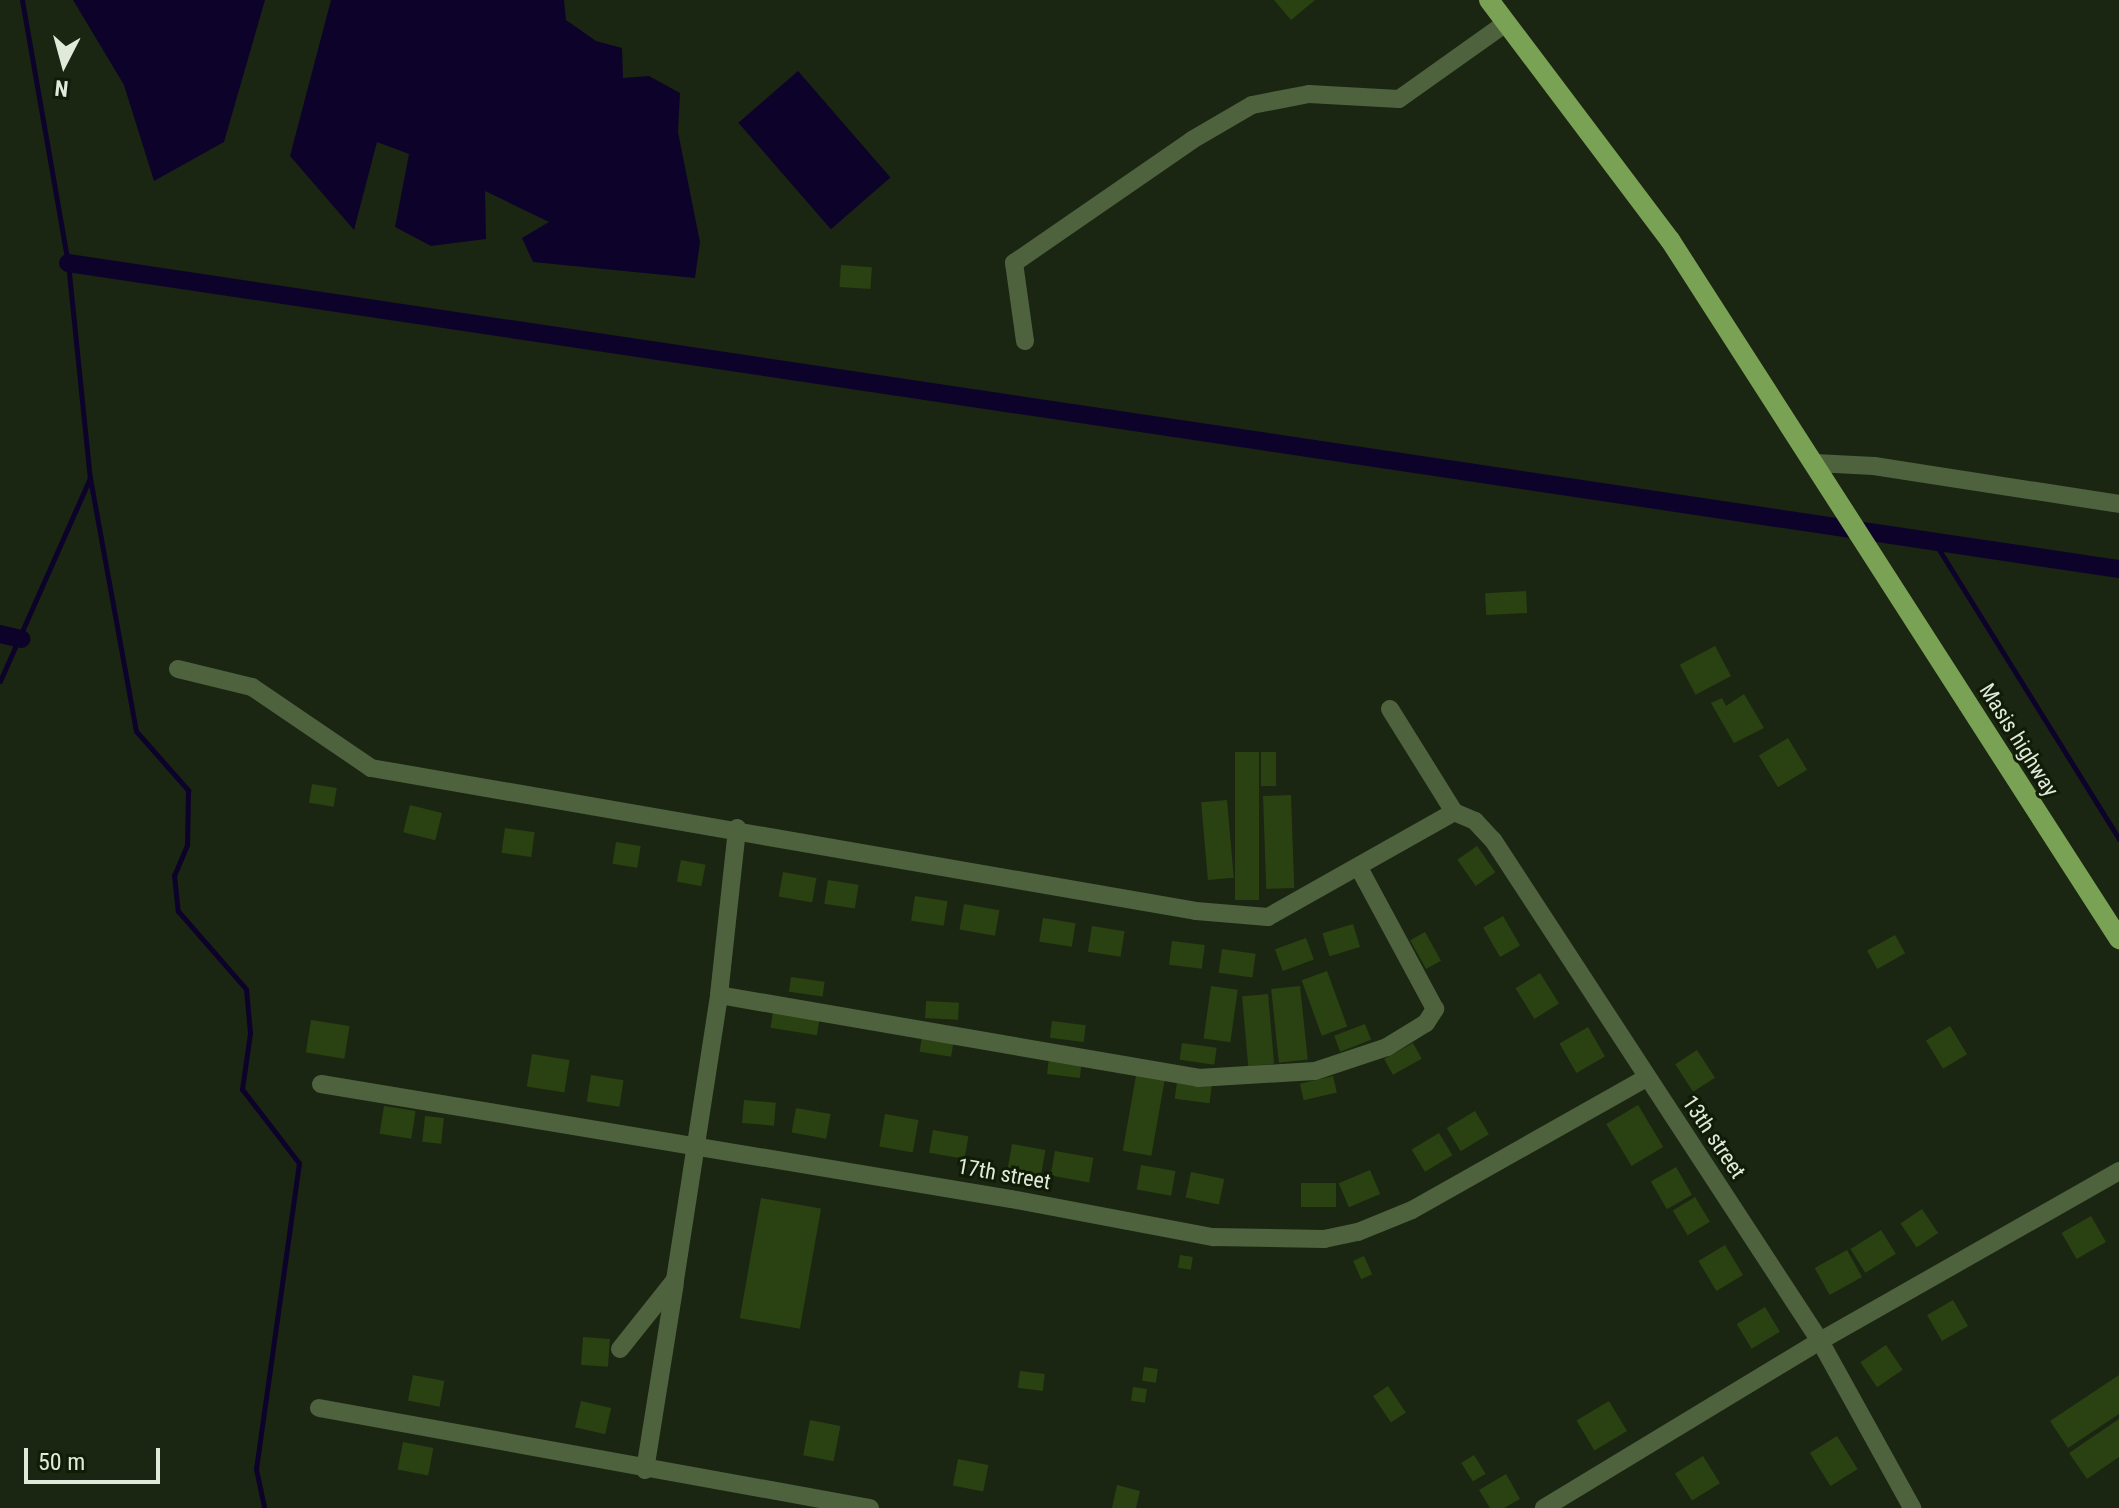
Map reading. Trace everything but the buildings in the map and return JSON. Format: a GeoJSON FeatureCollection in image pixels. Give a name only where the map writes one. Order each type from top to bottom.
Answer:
{"type":"FeatureCollection","features":[{"type":"Feature","properties":{"kind":"main road","name":"Masis highway"},"geometry":{"type":"LineString","coordinates":[[1489,0],[1670,240],[1831,486],[2119,939]]}},
{"type":"Feature","properties":{"kind":"street"},"geometry":{"type":"LineString","coordinates":[[1025,341],[1014,263],[1192,140],[1252,105],[1309,94],[1399,99],[1506,23]]}},
{"type":"Feature","properties":{"kind":"street"},"geometry":{"type":"LineString","coordinates":[[1815,463],[1874,466],[2119,504]]}},
{"type":"Feature","properties":{"kind":"street"},"geometry":{"type":"LineString","coordinates":[[178,669],[252,687],[371,768],[737,828],[1196,911],[1268,917],[1454,812],[1390,709]]}},
{"type":"Feature","properties":{"kind":"street","name":"13th street"},"geometry":{"type":"LineString","coordinates":[[1454,812],[1475,821],[1493,840],[1820,1341],[1912,1508]]}},
{"type":"Feature","properties":{"kind":"street"},"geometry":{"type":"LineString","coordinates":[[645,1470],[719,995],[737,828]]}},
{"type":"Feature","properties":{"kind":"street"},"geometry":{"type":"LineString","coordinates":[[719,995],[1198,1078],[1315,1071],[1387,1047],[1426,1023],[1435,1009],[1359,868]]}},
{"type":"Feature","properties":{"kind":"street","name":"17th street"},"geometry":{"type":"LineString","coordinates":[[321,1084],[697,1146],[1213,1237],[1324,1239],[1358,1232],[1412,1210],[1646,1078]]}},
{"type":"Feature","properties":{"kind":"street"},"geometry":{"type":"LineString","coordinates":[[1544,1508],[1820,1341],[2119,1171]]}},
{"type":"Feature","properties":{"kind":"street"},"geometry":{"type":"LineString","coordinates":[[620,1349],[675,1280]]}},
{"type":"Feature","properties":{"kind":"street"},"geometry":{"type":"LineString","coordinates":[[319,1408],[645,1470],[870,1508]]}},
{"type":"Feature","properties":{"kind":"shaded area"},"geometry":{"type":"Polygon","coordinates":[[[73,0],[265,0],[224,142],[154,181],[124,85],[73,0]]]}},
{"type":"Feature","properties":{"kind":"shaded area"},"geometry":{"type":"Polygon","coordinates":[[[331,0],[564,0],[566,20],[596,41],[622,48],[623,78],[649,76],[680,93],[678,132],[700,242],[695,278],[533,262],[522,238],[549,222],[485,191],[486,239],[431,246],[395,227],[409,154],[377,142],[354,230],[290,156],[331,0]]]}},
{"type":"Feature","properties":{"kind":"shaded area"},"geometry":{"type":"Polygon","coordinates":[[[798,71],[891,177],[831,229],[738,123],[798,71]]]}},
{"type":"Feature","properties":{"kind":"waterway"},"geometry":{"type":"LineString","coordinates":[[22,0],[68,263],[90,478],[136,731],[188,790],[187,845],[174,875],[178,911],[246,989],[250,1033],[242,1089],[299,1163],[256,1469],[264,1508]]}},
{"type":"Feature","properties":{"kind":"waterway"},"geometry":{"type":"LineString","coordinates":[[68,263],[2119,569]]}},
{"type":"Feature","properties":{"kind":"waterway"},"geometry":{"type":"LineString","coordinates":[[0,681],[90,478]]}},
{"type":"Feature","properties":{"kind":"waterway"},"geometry":{"type":"LineString","coordinates":[[1933,540],[2119,839]]}},
{"type":"Feature","properties":{"kind":"waterway"},"geometry":{"type":"LineString","coordinates":[[0,634],[21,639]]}}]}
